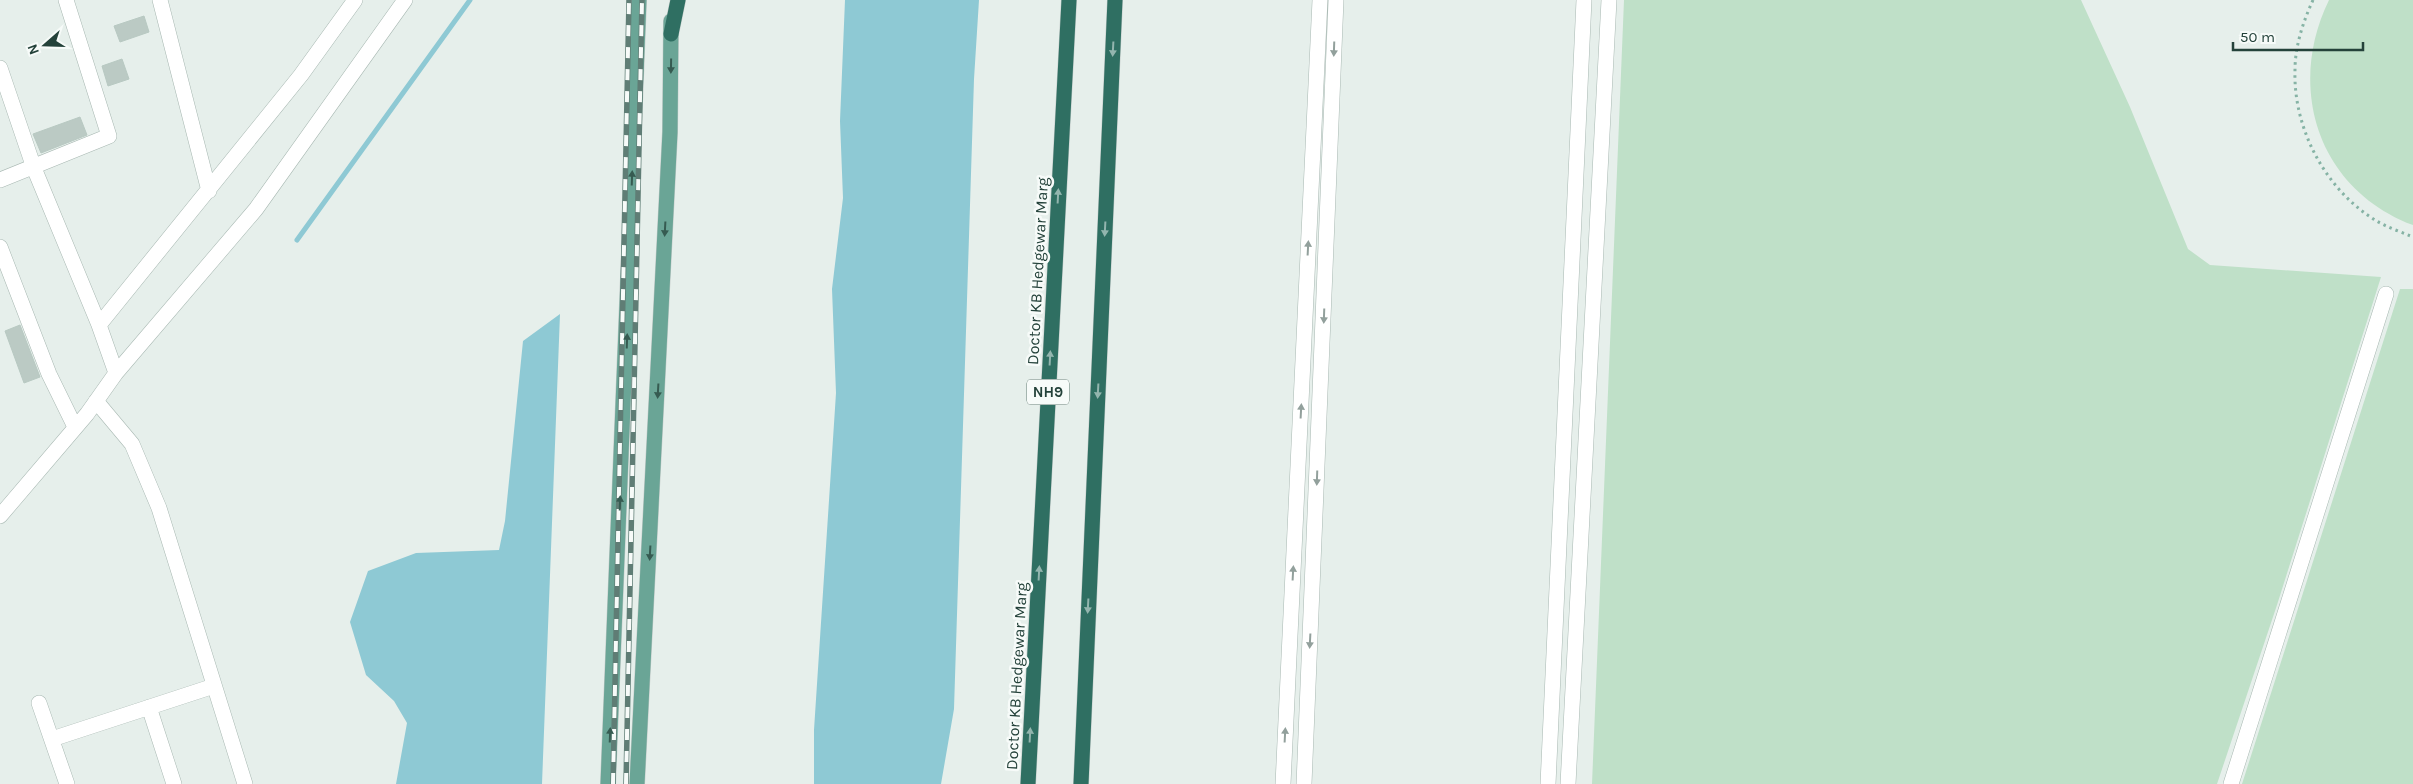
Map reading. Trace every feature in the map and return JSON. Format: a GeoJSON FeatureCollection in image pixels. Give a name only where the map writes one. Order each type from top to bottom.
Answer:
{"type":"FeatureCollection","features":[{"type":"Feature","properties":{"kind":"highway"},"geometry":{"type":"LineString","coordinates":[[671,34],[678,0]]}},
{"type":"Feature","properties":{"kind":"highway","name":"Doctor KB Hedgewar Marg"},"geometry":{"type":"LineString","coordinates":[[1028,784],[1069,0]]}},
{"type":"Feature","properties":{"kind":"highway"},"geometry":{"type":"LineString","coordinates":[[1080,784],[1115,0]]}},
{"type":"Feature","properties":{"kind":"main road"},"geometry":{"type":"LineString","coordinates":[[608,784],[639,0]]}},
{"type":"Feature","properties":{"kind":"main road"},"geometry":{"type":"LineString","coordinates":[[638,784],[669,142],[672,0]]}},
{"type":"Feature","properties":{"kind":"street"},"geometry":{"type":"LineString","coordinates":[[0,180],[34,168],[109,136],[66,0]]}},
{"type":"Feature","properties":{"kind":"street"},"geometry":{"type":"LineString","coordinates":[[160,0],[209,191]]}},
{"type":"Feature","properties":{"kind":"street"},"geometry":{"type":"LineString","coordinates":[[99,326],[301,75],[355,0]]}},
{"type":"Feature","properties":{"kind":"street"},"geometry":{"type":"LineString","coordinates":[[0,516],[75,427],[116,373],[256,209],[405,0]]}},
{"type":"Feature","properties":{"kind":"street"},"geometry":{"type":"LineString","coordinates":[[1283,784],[1320,0]]}},
{"type":"Feature","properties":{"kind":"street"},"geometry":{"type":"LineString","coordinates":[[1304,784],[1336,0]]}},
{"type":"Feature","properties":{"kind":"street"},"geometry":{"type":"LineString","coordinates":[[1548,784],[1584,0]]}},
{"type":"Feature","properties":{"kind":"street"},"geometry":{"type":"LineString","coordinates":[[1568,784],[1609,0]]}},
{"type":"Feature","properties":{"kind":"street"},"geometry":{"type":"LineString","coordinates":[[0,68],[34,168],[99,326],[116,373]]}},
{"type":"Feature","properties":{"kind":"street"},"geometry":{"type":"LineString","coordinates":[[0,247],[49,374],[75,427]]}},
{"type":"Feature","properties":{"kind":"street"},"geometry":{"type":"LineString","coordinates":[[2231,784],[2386,294]]}},
{"type":"Feature","properties":{"kind":"street"},"geometry":{"type":"LineString","coordinates":[[96,401],[129,439],[159,508],[245,784]]}},
{"type":"Feature","properties":{"kind":"street"},"geometry":{"type":"LineString","coordinates":[[52,739],[214,686]]}},
{"type":"Feature","properties":{"kind":"street"},"geometry":{"type":"LineString","coordinates":[[39,703],[67,784]]}},
{"type":"Feature","properties":{"kind":"street"},"geometry":{"type":"LineString","coordinates":[[149,708],[174,784]]}},
{"type":"Feature","properties":{"kind":"path"},"geometry":{"type":"LineString","coordinates":[[2312,0],[2301,26],[2294,70],[2299,114],[2315,155],[2340,192],[2374,220],[2413,238]]}},
{"type":"Feature","properties":{"kind":"green space"},"geometry":{"type":"Polygon","coordinates":[[[1624,0],[2081,0],[2130,107],[2188,249],[2210,265],[2381,277],[2277,605],[2217,784],[1592,784],[1624,0]]]}},
{"type":"Feature","properties":{"kind":"green space"},"geometry":{"type":"Polygon","coordinates":[[[2329,0],[2413,0],[2413,225],[2380,209],[2354,187],[2333,161],[2319,132],[2312,100],[2311,67],[2316,33],[2329,0]]]}},
{"type":"Feature","properties":{"kind":"green space"},"geometry":{"type":"Polygon","coordinates":[[[2400,289],[2413,289],[2413,784],[2242,784],[2400,289]]]}},
{"type":"Feature","properties":{"kind":"water"},"geometry":{"type":"Polygon","coordinates":[[[845,0],[979,0],[974,79],[954,709],[941,784],[814,784],[814,730],[836,393],[832,289],[843,198],[840,121],[845,0]]]}},
{"type":"Feature","properties":{"kind":"water"},"geometry":{"type":"Polygon","coordinates":[[[560,314],[542,784],[396,784],[407,723],[394,701],[366,675],[350,622],[368,571],[416,553],[499,550],[505,521],[523,341],[560,314]]]}},
{"type":"Feature","properties":{"kind":"building"},"geometry":{"type":"Polygon","coordinates":[[[144,16],[149,32],[120,42],[114,26],[144,16]]]}},
{"type":"Feature","properties":{"kind":"building"},"geometry":{"type":"Polygon","coordinates":[[[122,59],[129,79],[108,86],[102,66],[122,59]]]}},
{"type":"Feature","properties":{"kind":"building"},"geometry":{"type":"Polygon","coordinates":[[[80,117],[87,135],[41,153],[33,134],[80,117]]]}},
{"type":"Feature","properties":{"kind":"building"},"geometry":{"type":"Polygon","coordinates":[[[20,325],[40,377],[24,383],[5,331],[20,325]]]}},
{"type":"Feature","properties":{"kind":"waterway"},"geometry":{"type":"LineString","coordinates":[[297,240],[470,0]]}},
{"type":"Feature","properties":{"kind":"railway"},"geometry":{"type":"LineString","coordinates":[[613,784],[629,0]]}},
{"type":"Feature","properties":{"kind":"railway"},"geometry":{"type":"LineString","coordinates":[[626,784],[642,0]]}}]}
